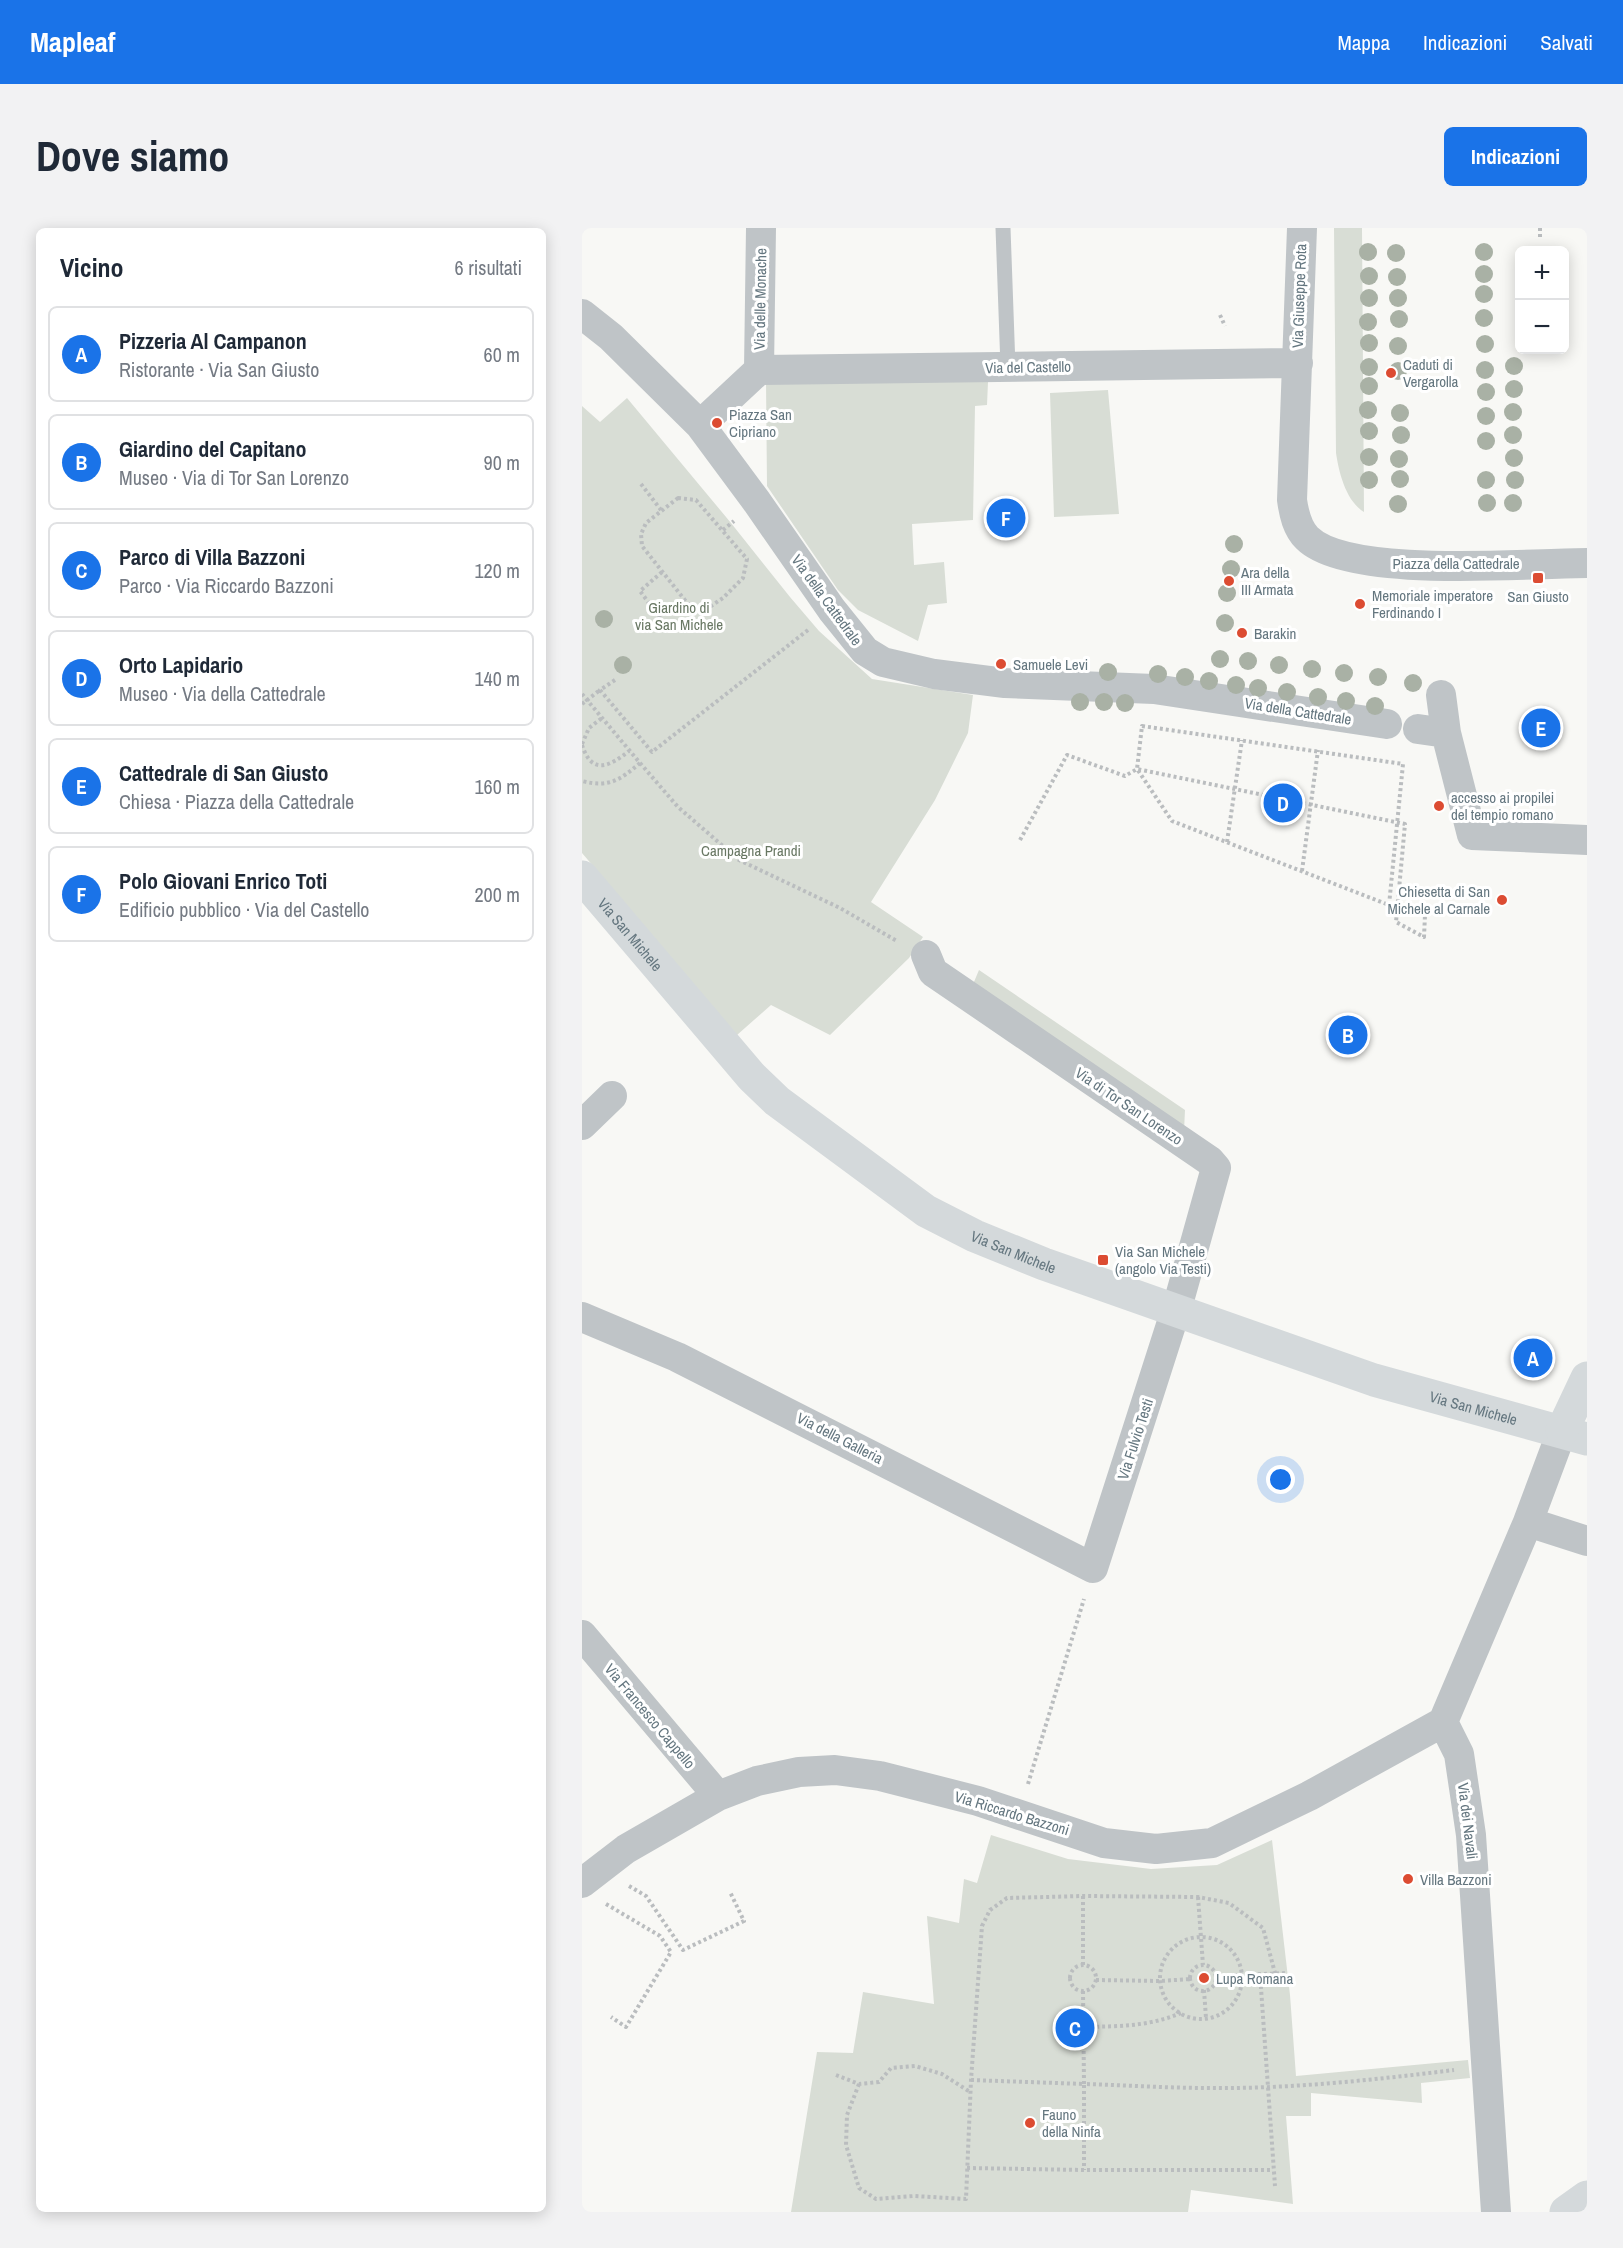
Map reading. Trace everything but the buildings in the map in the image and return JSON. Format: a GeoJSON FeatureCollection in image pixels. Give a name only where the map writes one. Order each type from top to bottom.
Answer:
{"type":"FeatureCollection","features":[{"type":"Feature","properties":{"kind":"street","name":"Via delle Monache"},"geometry":{"type":"LineString","coordinates":[[759,370],[761,228]]}},
{"type":"Feature","properties":{"kind":"street","name":"Via Giuseppe Rota"},"geometry":{"type":"LineString","coordinates":[[1298,363],[1302,228]]}},
{"type":"Feature","properties":{"kind":"street","name":"Via della Cattedrale"},"geometry":{"type":"LineString","coordinates":[[582,314],[611,338],[700,425],[758,502],[832,610],[865,651],[883,663],[934,674],[1005,683],[1154,689],[1387,724]]}},
{"type":"Feature","properties":{"kind":"street","name":"Via del Castello"},"geometry":{"type":"LineString","coordinates":[[759,370],[1298,363]]}},
{"type":"Feature","properties":{"kind":"street","name":"Piazza della Cattedrale"},"geometry":{"type":"LineString","coordinates":[[1298,363],[1292,500],[1297,523],[1308,539],[1331,552],[1397,564],[1444,566],[1587,562]]}},
{"type":"Feature","properties":{"kind":"street"},"geometry":{"type":"LineString","coordinates":[[700,425],[759,370]]}},
{"type":"Feature","properties":{"kind":"street"},"geometry":{"type":"LineString","coordinates":[[1441,694],[1432,731],[1472,835],[1583,844]]}},
{"type":"Feature","properties":{"kind":"street","name":"Via San Michele"},"geometry":{"type":"LineString","coordinates":[[582,877],[752,1077],[777,1101],[926,1211],[975,1236],[1044,1264],[1374,1380],[1575,1435]]}},
{"type":"Feature","properties":{"kind":"street","name":"Via di Tor San Lorenzo"},"geometry":{"type":"LineString","coordinates":[[915,950],[933,972],[1210,1161],[1216,1168],[1176,1311]]}},
{"type":"Feature","properties":{"kind":"street"},"geometry":{"type":"LineString","coordinates":[[582,1125],[612,1096]]}},
{"type":"Feature","properties":{"kind":"street","name":"Via Fulvio Testi"},"geometry":{"type":"LineString","coordinates":[[1093,1568],[1176,1311]]}},
{"type":"Feature","properties":{"kind":"street","name":"Via della Galleria"},"geometry":{"type":"LineString","coordinates":[[582,1317],[707,1371],[1093,1568]]}},
{"type":"Feature","properties":{"kind":"street"},"geometry":{"type":"LineString","coordinates":[[1443,1722],[1528,1522],[1575,1435],[1587,1378]]}},
{"type":"Feature","properties":{"kind":"street"},"geometry":{"type":"LineString","coordinates":[[1528,1522],[1587,1541]]}},
{"type":"Feature","properties":{"kind":"street","name":"Via Francesco Cappello"},"geometry":{"type":"LineString","coordinates":[[582,1635],[718,1796]]}},
{"type":"Feature","properties":{"kind":"street","name":"Via Riccardo Bazzoni"},"geometry":{"type":"LineString","coordinates":[[591,1891],[626,1849],[718,1796],[758,1781],[799,1772],[835,1770],[880,1776],[978,1801],[1104,1843],[1156,1849],[1212,1843],[1309,1796],[1443,1722]]}},
{"type":"Feature","properties":{"kind":"street","name":"Via dei Navali"},"geometry":{"type":"LineString","coordinates":[[1443,1722],[1459,1754],[1471,1835],[1496,2212]]}},
{"type":"Feature","properties":{"kind":"street"},"geometry":{"type":"LineString","coordinates":[[1566,2212],[1587,2197]]}},
{"type":"Feature","properties":{"kind":"lane"},"geometry":{"type":"LineString","coordinates":[[1003,228],[1008,367]]}},
{"type":"Feature","properties":{"kind":"path"},"geometry":{"type":"LineString","coordinates":[[1540,228],[1540,237]]}},
{"type":"Feature","properties":{"kind":"path"},"geometry":{"type":"LineString","coordinates":[[1220,315],[1225,326]]}},
{"type":"Feature","properties":{"kind":"path"},"geometry":{"type":"LineString","coordinates":[[641,484],[661,510]]}},
{"type":"Feature","properties":{"kind":"path"},"geometry":{"type":"LineString","coordinates":[[678,498],[696,500],[747,559],[743,578],[723,598],[711,606],[699,608],[688,604],[642,546],[641,534],[646,523],[661,510],[678,498]]}},
{"type":"Feature","properties":{"kind":"path"},"geometry":{"type":"LineString","coordinates":[[723,530],[731,523]]}},
{"type":"Feature","properties":{"kind":"path"},"geometry":{"type":"LineString","coordinates":[[662,572],[640,591],[663,622]]}},
{"type":"Feature","properties":{"kind":"path"},"geometry":{"type":"LineString","coordinates":[[600,690],[652,752],[814,625]]}},
{"type":"Feature","properties":{"kind":"path"},"geometry":{"type":"LineString","coordinates":[[582,704],[615,680]]}},
{"type":"Feature","properties":{"kind":"path"},"geometry":{"type":"LineString","coordinates":[[582,694],[678,807],[739,860],[840,908],[915,950]]}},
{"type":"Feature","properties":{"kind":"path"},"geometry":{"type":"LineString","coordinates":[[602,718],[589,728],[582,744],[590,760],[598,765],[607,766],[629,751]]}},
{"type":"Feature","properties":{"kind":"path"},"geometry":{"type":"LineString","coordinates":[[1142,726],[1242,740],[1318,749],[1403,764],[1389,905],[1172,821],[1137,769],[1142,726]]}},
{"type":"Feature","properties":{"kind":"path"},"geometry":{"type":"LineString","coordinates":[[1227,842],[1242,740]]}},
{"type":"Feature","properties":{"kind":"path"},"geometry":{"type":"LineString","coordinates":[[1302,871],[1318,749]]}},
{"type":"Feature","properties":{"kind":"path"},"geometry":{"type":"LineString","coordinates":[[1020,840],[1067,755],[1125,776],[1137,769],[1405,824],[1396,922],[1424,937],[1425,915]]}},
{"type":"Feature","properties":{"kind":"path"},"geometry":{"type":"LineString","coordinates":[[582,781],[606,784],[617,781],[640,763]]}},
{"type":"Feature","properties":{"kind":"path"},"geometry":{"type":"LineString","coordinates":[[1027,1788],[1084,1598]]}},
{"type":"Feature","properties":{"kind":"path"},"geometry":{"type":"LineString","coordinates":[[620,1881],[646,1896],[683,1950],[744,1921],[730,1892]]}},
{"type":"Feature","properties":{"kind":"path"},"geometry":{"type":"LineString","coordinates":[[591,1891],[660,1936],[671,1952],[626,2027],[610,2017]]}},
{"type":"Feature","properties":{"kind":"path"},"geometry":{"type":"LineString","coordinates":[[1083,1896],[1083,1965]]}},
{"type":"Feature","properties":{"kind":"path"},"geometry":{"type":"LineString","coordinates":[[1198,1897],[1203,1965]]}},
{"type":"Feature","properties":{"kind":"path"},"geometry":{"type":"LineString","coordinates":[[859,2084],[847,2115],[846,2145],[859,2188],[876,2199],[914,2196],[966,2199],[971,2080],[982,1926],[990,1910],[1007,1898],[1198,1897],[1229,1903],[1263,1928],[1275,1973]]}},
{"type":"Feature","properties":{"kind":"path"},"geometry":{"type":"LineString","coordinates":[[1201,1937],[1213,1938],[1226,1945],[1235,1955],[1241,1968],[1241,1975],[1239,1995],[1231,2006],[1220,2014],[1206,2018],[1193,2018],[1181,2013],[1171,2005],[1163,1994],[1160,1981],[1161,1968],[1175,1946],[1187,1939],[1201,1937]]}},
{"type":"Feature","properties":{"kind":"path"},"geometry":{"type":"LineString","coordinates":[[1083,1965],[1091,1969],[1096,1980],[1092,1988],[1083,1991],[1072,1986],[1070,1978],[1075,1967],[1083,1965]]}},
{"type":"Feature","properties":{"kind":"path"},"geometry":{"type":"LineString","coordinates":[[1203,1965],[1212,1968],[1216,1976],[1212,1987],[1204,1990],[1196,1989],[1191,1979],[1193,1970],[1203,1965]]}},
{"type":"Feature","properties":{"kind":"path"},"geometry":{"type":"LineString","coordinates":[[1216,1976],[1287,1972]]}},
{"type":"Feature","properties":{"kind":"path"},"geometry":{"type":"LineString","coordinates":[[1260,1974],[1275,2186]]}},
{"type":"Feature","properties":{"kind":"path"},"geometry":{"type":"LineString","coordinates":[[1096,1980],[1191,1979]]}},
{"type":"Feature","properties":{"kind":"path"},"geometry":{"type":"LineString","coordinates":[[1204,1990],[1206,2018]]}},
{"type":"Feature","properties":{"kind":"path"},"geometry":{"type":"LineString","coordinates":[[1083,1991],[1084,2170]]}},
{"type":"Feature","properties":{"kind":"path"},"geometry":{"type":"LineString","coordinates":[[1083,2027],[1160,2022],[1181,2013]]}},
{"type":"Feature","properties":{"kind":"path"},"geometry":{"type":"LineString","coordinates":[[836,2075],[859,2084],[879,2082],[891,2068],[915,2066],[942,2074],[971,2092]]}},
{"type":"Feature","properties":{"kind":"path"},"geometry":{"type":"LineString","coordinates":[[971,2080],[1208,2088],[1366,2081],[1457,2070]]}},
{"type":"Feature","properties":{"kind":"path"},"geometry":{"type":"LineString","coordinates":[[967,2168],[1274,2170]]}},
{"type":"Feature","properties":{"kind":"green space"},"geometry":{"type":"Polygon","coordinates":[[[1334,228],[1362,228],[1364,512],[1348,494],[1341,478],[1336,453],[1334,228]]]}},
{"type":"Feature","properties":{"kind":"green space"},"geometry":{"type":"Polygon","coordinates":[[[766,382],[988,382],[987,405],[975,406],[973,520],[912,524],[914,565],[944,562],[947,603],[928,605],[918,641],[858,610],[838,590],[767,486],[766,382]]]}},
{"type":"Feature","properties":{"kind":"green space"},"geometry":{"type":"Polygon","coordinates":[[[1108,390],[1119,514],[1054,517],[1050,393],[1108,390]]]}},
{"type":"Feature","properties":{"kind":"green space","name":"Campagna Prandi"},"geometry":{"type":"Polygon","coordinates":[[[627,398],[819,631],[872,679],[973,695],[968,733],[935,800],[871,902],[923,937],[909,958],[830,1035],[771,1005],[737,1035],[582,853],[582,406],[600,422],[627,398]]]}},
{"type":"Feature","properties":{"kind":"green space"},"geometry":{"type":"Polygon","coordinates":[[[979,970],[1185,1110],[1184,1131],[971,989],[979,970]]]}},
{"type":"Feature","properties":{"kind":"green space"},"geometry":{"type":"Polygon","coordinates":[[[991,1835],[1068,1859],[1151,1869],[1217,1865],[1272,1840],[1290,1995],[1296,2076],[1468,2060],[1470,2078],[1421,2083],[1422,2103],[1311,2093],[1311,2116],[1286,2116],[1293,2204],[1191,2190],[1188,2212],[791,2212],[817,2052],[853,2053],[863,1992],[934,2004],[927,1916],[959,1923],[964,1879],[977,1883],[991,1835]]]}},
{"type":"Feature","properties":{"kind":"place","name":"Caduti di Vergarolla"},"geometry":{"type":"Point","coordinates":[1391,373]}},
{"type":"Feature","properties":{"kind":"place","name":"Piazza San Cipriano"},"geometry":{"type":"Point","coordinates":[717,423]}},
{"type":"Feature","properties":{"kind":"place","name":"Polo Giovani Enrico Toti"},"geometry":{"type":"Point","coordinates":[1006,518]}},
{"type":"Feature","properties":{"kind":"place","name":"San Giusto"},"geometry":{"type":"Point","coordinates":[1538,578]}},
{"type":"Feature","properties":{"kind":"place","name":"Ara della III Armata"},"geometry":{"type":"Point","coordinates":[1229,581]}},
{"type":"Feature","properties":{"kind":"place","name":"Memoriale imperatore Ferdinando I"},"geometry":{"type":"Point","coordinates":[1360,604]}},
{"type":"Feature","properties":{"kind":"place","name":"Barakin"},"geometry":{"type":"Point","coordinates":[1242,633]}},
{"type":"Feature","properties":{"kind":"place","name":"Samuele Levi"},"geometry":{"type":"Point","coordinates":[1001,664]}},
{"type":"Feature","properties":{"kind":"place","name":"Cattedrale di San Giusto"},"geometry":{"type":"Point","coordinates":[1541,728]}},
{"type":"Feature","properties":{"kind":"place","name":"Orto Lapidario"},"geometry":{"type":"Point","coordinates":[1283,803]}},
{"type":"Feature","properties":{"kind":"place","name":"accesso ai propilei del tempio romano"},"geometry":{"type":"Point","coordinates":[1439,806]}},
{"type":"Feature","properties":{"kind":"place","name":"Chiesetta di San Michele al Carnale"},"geometry":{"type":"Point","coordinates":[1502,900]}},
{"type":"Feature","properties":{"kind":"place","name":"Giardino del Capitano"},"geometry":{"type":"Point","coordinates":[1348,1035]}},
{"type":"Feature","properties":{"kind":"place","name":"Via San Michele (angolo Via Testi)"},"geometry":{"type":"Point","coordinates":[1103,1260]}},
{"type":"Feature","properties":{"kind":"place","name":"Pizzeria Al Campanon"},"geometry":{"type":"Point","coordinates":[1533,1358]}},
{"type":"Feature","properties":{"kind":"place","name":"Villa Bazzoni"},"geometry":{"type":"Point","coordinates":[1408,1879]}},
{"type":"Feature","properties":{"kind":"place","name":"Lupa Romana"},"geometry":{"type":"Point","coordinates":[1204,1978]}},
{"type":"Feature","properties":{"kind":"place","name":"Parco di Villa Bazzoni"},"geometry":{"type":"Point","coordinates":[1075,2028]}},
{"type":"Feature","properties":{"kind":"place","name":"Fauno della Ninfa"},"geometry":{"type":"Point","coordinates":[1030,2123]}},
{"type":"Feature","properties":{"kind":"park label","name":"Giardino di via San Michele"},"geometry":{"type":"Point","coordinates":[679,616]}}]}
